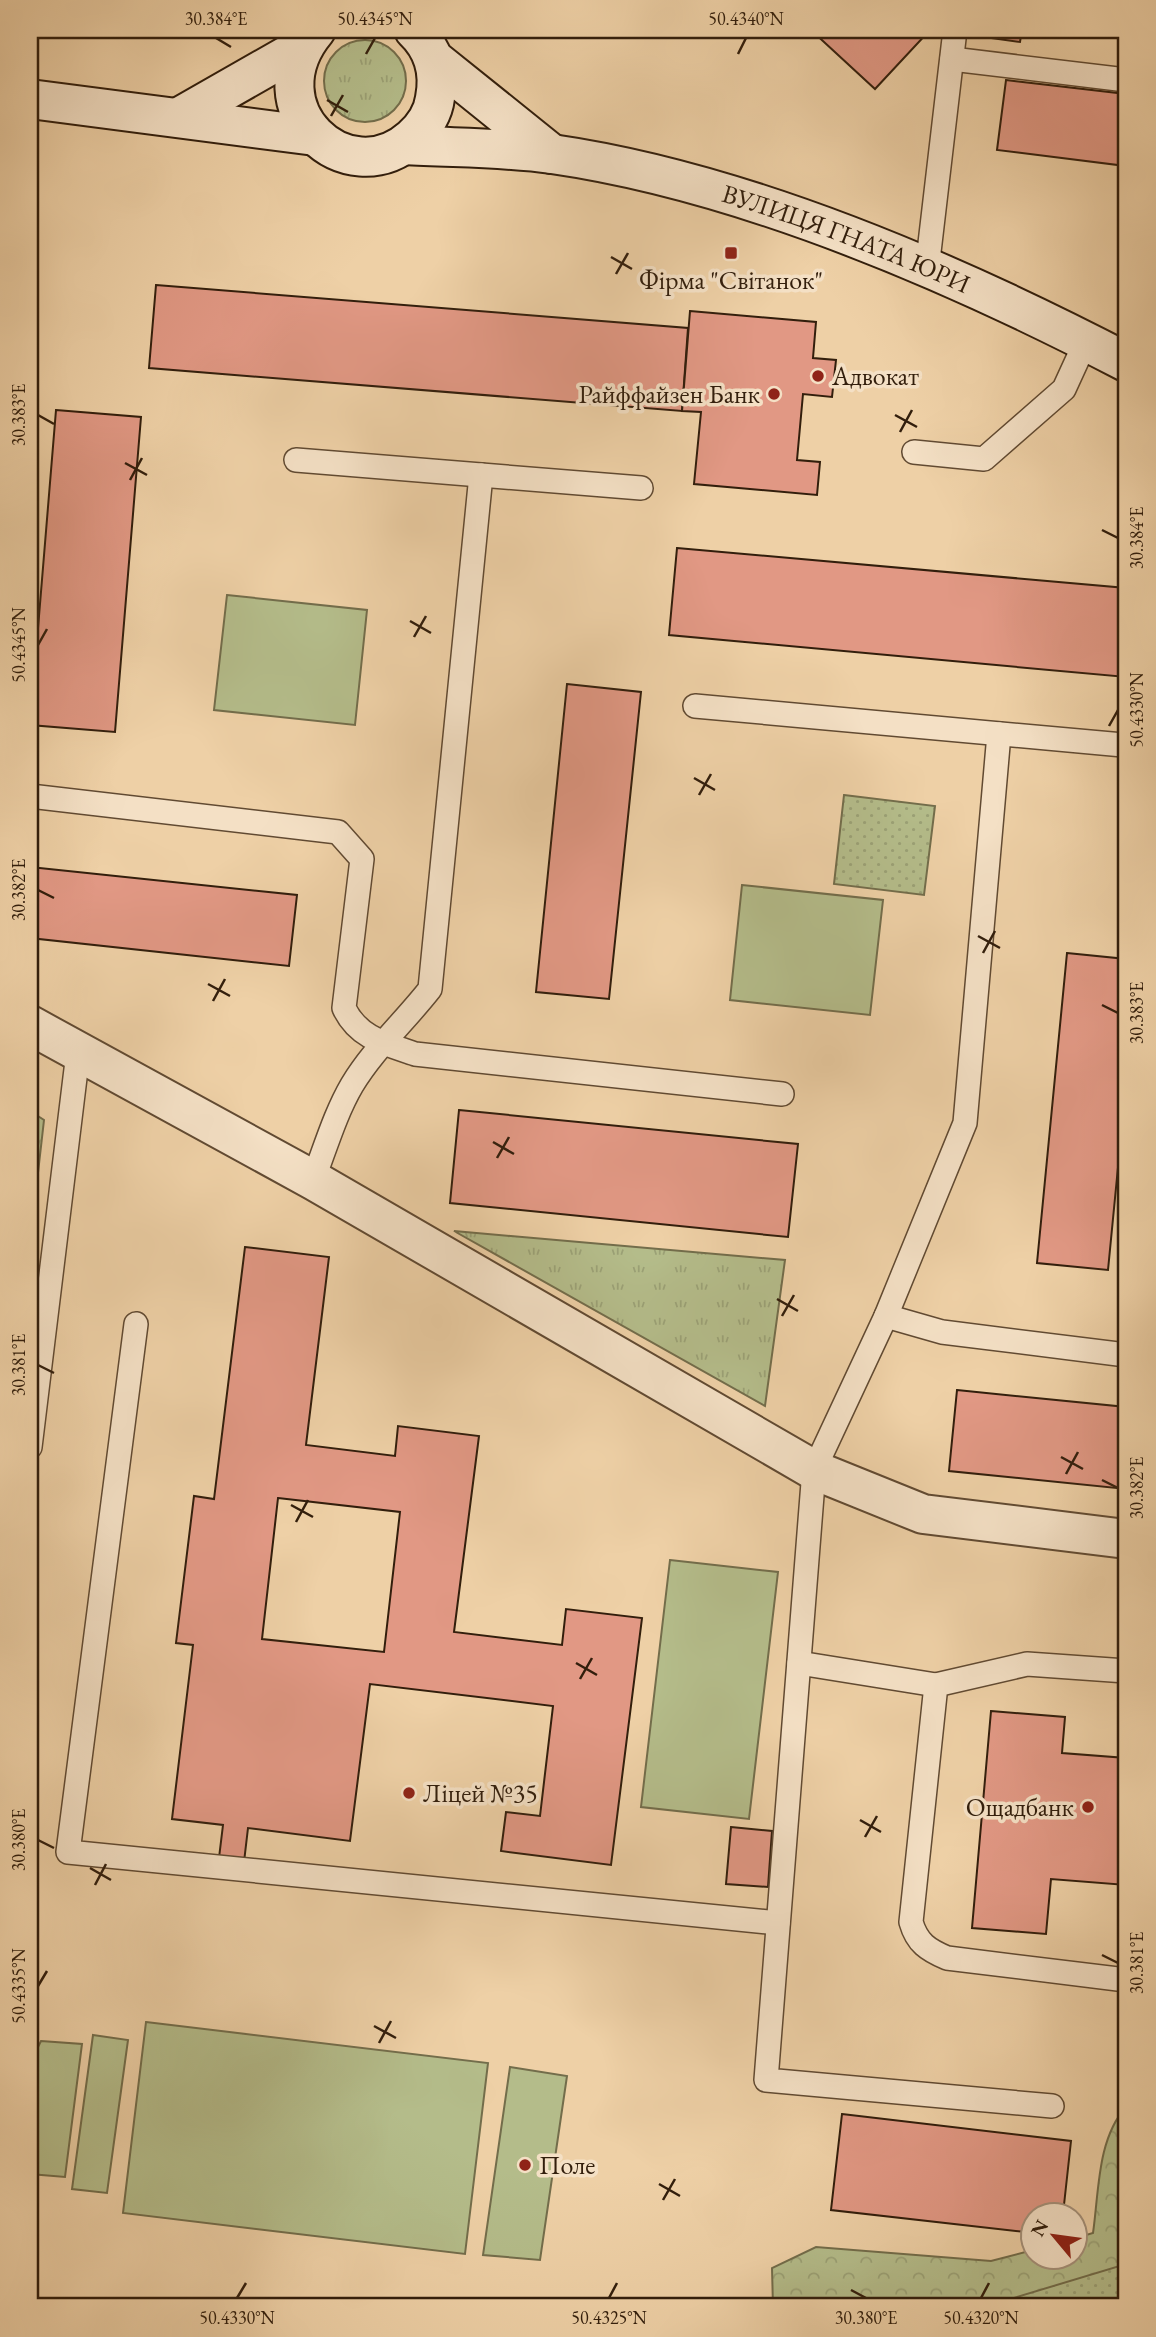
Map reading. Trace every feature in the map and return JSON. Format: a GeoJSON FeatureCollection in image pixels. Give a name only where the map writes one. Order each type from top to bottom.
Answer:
{"type":"FeatureCollection","features":[{"type":"Feature","properties":{"kind":"street"},"geometry":{"type":"LineString","coordinates":[[181,116],[309,38]]}},
{"type":"Feature","properties":{"kind":"street"},"geometry":{"type":"LineString","coordinates":[[309,38],[293,69],[293,93],[300,116],[315,136],[335,149],[358,156],[382,154],[404,145],[422,128],[434,107],[438,84],[424,45]]}},
{"type":"Feature","properties":{"kind":"street","name":"ВУЛИЦЯ ГНАТА ЮРИ"},"geometry":{"type":"LineString","coordinates":[[424,45],[552,154]]}},
{"type":"Feature","properties":{"kind":"street"},"geometry":{"type":"LineString","coordinates":[[30,99],[181,116],[315,136]]}},
{"type":"Feature","properties":{"kind":"street","name":"ВУЛИЦЯ ГНАТА ЮРИ"},"geometry":{"type":"LineString","coordinates":[[404,145],[552,154],[670,179],[734,197],[797,218],[927,269],[1126,362]]}},
{"type":"Feature","properties":{"kind":"street"},"geometry":{"type":"LineString","coordinates":[[30,1025],[313,1180],[814,1470],[923,1514],[1126,1539]]}},
{"type":"Feature","properties":{"kind":"lane"},"geometry":{"type":"LineString","coordinates":[[927,269],[955,30]]}},
{"type":"Feature","properties":{"kind":"lane"},"geometry":{"type":"LineString","coordinates":[[952,59],[1126,80]]}},
{"type":"Feature","properties":{"kind":"lane"},"geometry":{"type":"LineString","coordinates":[[914,452],[984,458],[1064,389],[1086,341]]}},
{"type":"Feature","properties":{"kind":"lane"},"geometry":{"type":"LineString","coordinates":[[296,460],[641,488]]}},
{"type":"Feature","properties":{"kind":"lane"},"geometry":{"type":"LineString","coordinates":[[313,1180],[351,1088],[430,989],[481,475]]}},
{"type":"Feature","properties":{"kind":"lane"},"geometry":{"type":"LineString","coordinates":[[695,706],[1123,745]]}},
{"type":"Feature","properties":{"kind":"lane"},"geometry":{"type":"LineString","coordinates":[[999,734],[965,1123],[886,1316],[814,1470],[766,2080],[1052,2106]]}},
{"type":"Feature","properties":{"kind":"lane"},"geometry":{"type":"LineString","coordinates":[[30,796],[338,832],[362,859],[344,1008],[352,1026],[384,1044],[415,1054],[782,1094]]}},
{"type":"Feature","properties":{"kind":"lane"},"geometry":{"type":"LineString","coordinates":[[30,1447],[78,1053]]}},
{"type":"Feature","properties":{"kind":"lane"},"geometry":{"type":"LineString","coordinates":[[886,1316],[942,1332],[1126,1355]]}},
{"type":"Feature","properties":{"kind":"lane"},"geometry":{"type":"LineString","coordinates":[[136,1324],[68,1852],[778,1923]]}},
{"type":"Feature","properties":{"kind":"lane"},"geometry":{"type":"LineString","coordinates":[[799,1663],[936,1685],[1027,1664],[1126,1671]]}},
{"type":"Feature","properties":{"kind":"lane"},"geometry":{"type":"LineString","coordinates":[[936,1685],[911,1922],[915,1937],[930,1951],[947,1958],[1126,1980]]}},
{"type":"Feature","properties":{"kind":"green space"},"geometry":{"type":"Polygon","coordinates":[[[365,40],[381,43],[394,52],[403,65],[406,81],[403,97],[394,110],[381,119],[365,122],[349,119],[336,110],[327,97],[324,81],[327,65],[336,52],[349,43],[365,40]]]}},
{"type":"Feature","properties":{"kind":"green space"},"geometry":{"type":"Polygon","coordinates":[[[227,595],[367,610],[355,725],[214,710],[227,595]]]}},
{"type":"Feature","properties":{"kind":"green space"},"geometry":{"type":"Polygon","coordinates":[[[844,795],[935,806],[924,895],[834,884],[844,795]]]}},
{"type":"Feature","properties":{"kind":"green space"},"geometry":{"type":"Polygon","coordinates":[[[742,885],[883,900],[870,1015],[730,1000],[742,885]]]}},
{"type":"Feature","properties":{"kind":"green space"},"geometry":{"type":"Polygon","coordinates":[[[30,1111],[44,1120],[30,1243],[30,1111]]]}},
{"type":"Feature","properties":{"kind":"green space"},"geometry":{"type":"Polygon","coordinates":[[[454,1231],[785,1260],[765,1406],[454,1231]]]}},
{"type":"Feature","properties":{"kind":"green space"},"geometry":{"type":"Polygon","coordinates":[[[670,1560],[778,1572],[749,1819],[641,1807],[670,1560]]]}},
{"type":"Feature","properties":{"kind":"green space"},"geometry":{"type":"Polygon","coordinates":[[[146,2022],[488,2063],[465,2254],[123,2213],[146,2022]]]}},
{"type":"Feature","properties":{"kind":"green space"},"geometry":{"type":"Polygon","coordinates":[[[93,2035],[128,2040],[107,2193],[72,2189],[93,2035]]]}},
{"type":"Feature","properties":{"kind":"green space"},"geometry":{"type":"Polygon","coordinates":[[[41,2041],[82,2044],[65,2177],[30,2174],[30,2063],[41,2041]]]}},
{"type":"Feature","properties":{"kind":"green space","name":"Поле"},"geometry":{"type":"Polygon","coordinates":[[[510,2067],[567,2076],[540,2260],[483,2255],[510,2067]]]}},
{"type":"Feature","properties":{"kind":"green space"},"geometry":{"type":"Polygon","coordinates":[[[1126,2107],[1126,2307],[773,2307],[772,2268],[816,2247],[991,2261],[1020,2253],[1020,2270],[1090,2270],[1090,2234],[1093,2233],[1104,2150],[1126,2107]]]}},
{"type":"Feature","properties":{"kind":"green space"},"geometry":{"type":"Polygon","coordinates":[[[1126,2264],[1126,2307],[984,2307],[1126,2264]]]}},
{"type":"Feature","properties":{"kind":"building"},"geometry":{"type":"Polygon","coordinates":[[[811,30],[930,30],[875,89],[811,30]]]}},
{"type":"Feature","properties":{"kind":"building"},"geometry":{"type":"Polygon","coordinates":[[[970,30],[1022,30],[1020,42],[969,35],[970,30]]]}},
{"type":"Feature","properties":{"kind":"building"},"geometry":{"type":"Polygon","coordinates":[[[1006,80],[1126,94],[1126,166],[997,150],[1006,80]]]}},
{"type":"Feature","properties":{"kind":"building"},"geometry":{"type":"Polygon","coordinates":[[[156,285],[688,328],[682,411],[149,368],[156,285]]]}},
{"type":"Feature","properties":{"kind":"building"},"geometry":{"type":"Polygon","coordinates":[[[690,311],[816,322],[813,358],[836,360],[832,397],[803,394],[797,460],[820,462],[817,495],[694,484],[701,412],[682,411],[690,311]]]}},
{"type":"Feature","properties":{"kind":"building"},"geometry":{"type":"Polygon","coordinates":[[[56,410],[141,417],[115,732],[30,725],[56,410]]]}},
{"type":"Feature","properties":{"kind":"building"},"geometry":{"type":"Polygon","coordinates":[[[677,548],[1126,588],[1126,677],[669,635],[677,548]]]}},
{"type":"Feature","properties":{"kind":"building"},"geometry":{"type":"Polygon","coordinates":[[[567,684],[641,692],[609,999],[536,992],[567,684]]]}},
{"type":"Feature","properties":{"kind":"building"},"geometry":{"type":"Polygon","coordinates":[[[30,867],[297,895],[289,966],[30,938],[30,867]]]}},
{"type":"Feature","properties":{"kind":"building"},"geometry":{"type":"Polygon","coordinates":[[[1067,953],[1126,959],[1126,1085],[1108,1270],[1037,1263],[1067,953]]]}},
{"type":"Feature","properties":{"kind":"building"},"geometry":{"type":"Polygon","coordinates":[[[459,1110],[798,1144],[788,1237],[450,1203],[459,1110]]]}},
{"type":"Feature","properties":{"kind":"building"},"geometry":{"type":"Polygon","coordinates":[[[245,1247],[329,1257],[306,1445],[395,1456],[398,1426],[479,1436],[454,1632],[562,1645],[566,1609],[642,1618],[611,1865],[501,1851],[506,1812],[540,1816],[553,1706],[370,1684],[350,1841],[248,1828],[244,1862],[219,1858],[223,1825],[172,1819],[193,1645],[176,1643],[194,1496],[214,1499],[245,1247]],[[278,1498],[262,1639],[384,1652],[400,1512],[278,1498]]]}},
{"type":"Feature","properties":{"kind":"building"},"geometry":{"type":"Polygon","coordinates":[[[957,1390],[1126,1407],[1126,1489],[949,1471],[957,1390]]]}},
{"type":"Feature","properties":{"kind":"building"},"geometry":{"type":"Polygon","coordinates":[[[991,1711],[1065,1717],[1062,1753],[1126,1758],[1126,1885],[1051,1879],[1046,1934],[972,1928],[991,1711]]]}},
{"type":"Feature","properties":{"kind":"building"},"geometry":{"type":"Polygon","coordinates":[[[731,1827],[772,1831],[768,1887],[726,1884],[731,1827]]]}},
{"type":"Feature","properties":{"kind":"building"},"geometry":{"type":"Polygon","coordinates":[[[842,2114],[1071,2141],[1065,2200],[1020,2200],[1020,2231],[831,2210],[842,2114]]]}},
{"type":"Feature","properties":{"kind":"place","name":"Фірма \"Світанок\""},"geometry":{"type":"Point","coordinates":[731,253]}},
{"type":"Feature","properties":{"kind":"place","name":"Адвокат"},"geometry":{"type":"Point","coordinates":[818,376]}},
{"type":"Feature","properties":{"kind":"place","name":"Райффайзен Банк"},"geometry":{"type":"Point","coordinates":[774,394]}},
{"type":"Feature","properties":{"kind":"place","name":"Ліцей №35"},"geometry":{"type":"Point","coordinates":[409,1793]}},
{"type":"Feature","properties":{"kind":"place","name":"Ощадбанк"},"geometry":{"type":"Point","coordinates":[1088,1807]}},
{"type":"Feature","properties":{"kind":"place","name":"Поле"},"geometry":{"type":"Point","coordinates":[525,2165]}}]}
